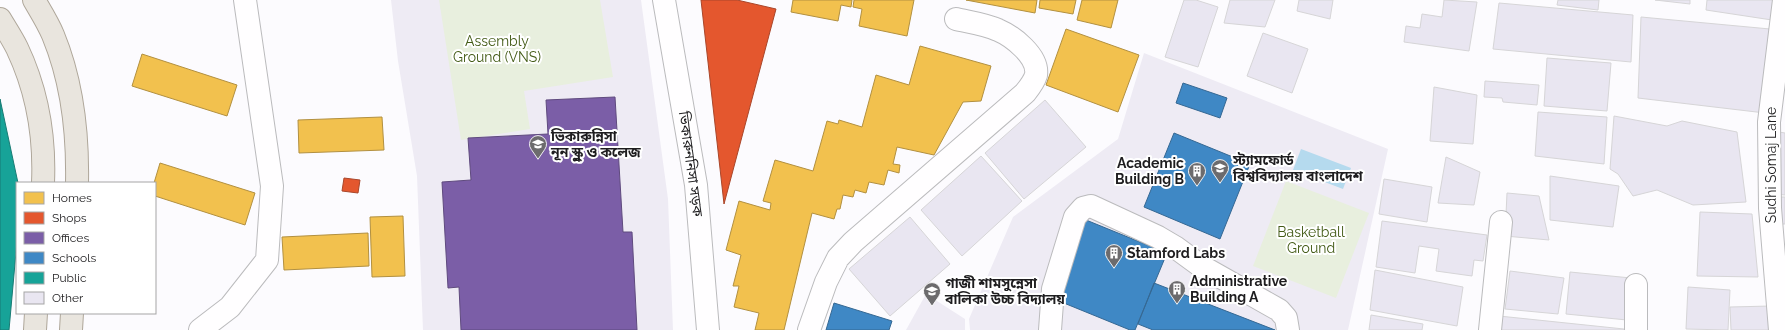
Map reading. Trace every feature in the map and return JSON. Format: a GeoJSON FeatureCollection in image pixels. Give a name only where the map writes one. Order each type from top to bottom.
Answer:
{"type":"FeatureCollection","features":[{"type":"Feature","properties":{"kind":"main road"},"geometry":{"type":"LineString","coordinates":[[34,0],[53,35],[65,70],[72,100],[78,163],[77,182]]}},
{"type":"Feature","properties":{"kind":"main road"},"geometry":{"type":"LineString","coordinates":[[0,19],[17,48],[33,88],[41,130],[44,182]]}},
{"type":"Feature","properties":{"kind":"main road"},"geometry":{"type":"LineString","coordinates":[[35,330],[36,314]]}},
{"type":"Feature","properties":{"kind":"main road"},"geometry":{"type":"LineString","coordinates":[[71,330],[72,314]]}},
{"type":"Feature","properties":{"kind":"street"},"geometry":{"type":"LineString","coordinates":[[200,330],[230,307],[267,260],[272,186],[245,0]]}},
{"type":"Feature","properties":{"kind":"street","name":"ভিকারুননিসা সড়ক"},"geometry":{"type":"LineString","coordinates":[[664,0],[696,185],[708,330]]}},
{"type":"Feature","properties":{"kind":"street","name":"Sudhi Somaj Lane"},"geometry":{"type":"LineString","coordinates":[[1780,330],[1770,208],[1777,123],[1784,0]]}},
{"type":"Feature","properties":{"kind":"street"},"geometry":{"type":"LineString","coordinates":[[809,330],[826,282],[838,258],[853,242],[1025,93],[1031,85],[1036,74],[1035,66],[1029,54],[1020,44],[997,29],[956,19]]}},
{"type":"Feature","properties":{"kind":"street"},"geometry":{"type":"LineString","coordinates":[[1050,330],[1053,289],[1075,216],[1082,208],[1091,206],[1175,246],[1201,266],[1279,310],[1286,318],[1288,330]]}},
{"type":"Feature","properties":{"kind":"street"},"geometry":{"type":"LineString","coordinates":[[1490,330],[1501,222]]}},
{"type":"Feature","properties":{"kind":"street"},"geometry":{"type":"LineString","coordinates":[[1636,285],[1636,330]]}},
{"type":"Feature","properties":{"kind":"shaded area","name":"ভিকারুন্নিসা নূন স্কুল ও কলেজ"},"geometry":{"type":"Polygon","coordinates":[[[391,0],[641,0],[668,199],[673,330],[423,330],[417,176],[398,61],[391,0]]]}},
{"type":"Feature","properties":{"kind":"shaded area","name":"স্ট্যামফোর্ড বিশ্ববিদ্যালয় বাংলাদেশ"},"geometry":{"type":"Polygon","coordinates":[[[1144,53],[1388,149],[1348,330],[970,330],[969,319],[1013,217],[1118,139],[1144,53]]]}},
{"type":"Feature","properties":{"kind":"shaded area","name":"গাজী শামসুন্নেসা বালিকা উচ্চ বিদ্যালয়"},"geometry":{"type":"Polygon","coordinates":[[[926,294],[965,319],[965,330],[906,330],[926,294]]]}},
{"type":"Feature","properties":{"kind":"green space","name":"Assembly Ground (VNS)"},"geometry":{"type":"Polygon","coordinates":[[[439,0],[600,0],[613,77],[524,91],[530,129],[461,140],[439,0]]]}},
{"type":"Feature","properties":{"kind":"green space","name":"Basketball Ground"},"geometry":{"type":"Polygon","coordinates":[[[1286,181],[1369,213],[1336,298],[1253,266],[1286,181]]]}},
{"type":"Feature","properties":{"kind":"water"},"geometry":{"type":"Polygon","coordinates":[[[1301,149],[1351,168],[1343,189],[1293,170],[1301,149]]]}},
{"type":"Feature","properties":{"kind":"building: Homes"},"geometry":{"type":"Polygon","coordinates":[[[793,0],[852,0],[851,7],[841,5],[838,21],[791,12],[793,0]]]}},
{"type":"Feature","properties":{"kind":"building: Homes"},"geometry":{"type":"Polygon","coordinates":[[[854,0],[914,0],[907,36],[859,26],[862,9],[853,7],[854,0]]]}},
{"type":"Feature","properties":{"kind":"building: Homes"},"geometry":{"type":"Polygon","coordinates":[[[966,0],[1037,0],[1035,13],[966,0]]]}},
{"type":"Feature","properties":{"kind":"building: Homes"},"geometry":{"type":"Polygon","coordinates":[[[1040,0],[1076,0],[1073,14],[1039,8],[1040,0]]]}},
{"type":"Feature","properties":{"kind":"building: Homes"},"geometry":{"type":"Polygon","coordinates":[[[1082,0],[1118,0],[1111,28],[1077,20],[1082,0]]]}},
{"type":"Feature","properties":{"kind":"building: Homes"},"geometry":{"type":"Polygon","coordinates":[[[1066,29],[1139,55],[1118,112],[1046,85],[1066,29]]]}},
{"type":"Feature","properties":{"kind":"building: Homes"},"geometry":{"type":"Polygon","coordinates":[[[920,46],[991,66],[981,101],[963,102],[934,155],[897,147],[893,164],[900,165],[899,173],[888,170],[884,185],[869,182],[866,193],[855,190],[853,197],[843,195],[840,209],[837,209],[834,219],[812,213],[784,330],[755,330],[759,313],[734,307],[739,286],[733,286],[741,255],[726,250],[739,201],[770,210],[771,203],[763,201],[775,160],[813,171],[827,121],[838,124],[839,120],[862,127],[876,75],[909,85],[920,46]]]}},
{"type":"Feature","properties":{"kind":"building: Homes"},"geometry":{"type":"Polygon","coordinates":[[[142,54],[237,85],[227,116],[132,86],[142,54]]]}},
{"type":"Feature","properties":{"kind":"building: Homes"},"geometry":{"type":"Polygon","coordinates":[[[382,117],[384,150],[299,153],[298,120],[382,117]]]}},
{"type":"Feature","properties":{"kind":"building: Homes"},"geometry":{"type":"Polygon","coordinates":[[[160,163],[255,193],[245,225],[156,196],[156,182],[154,182],[160,163]]]}},
{"type":"Feature","properties":{"kind":"building: Homes"},"geometry":{"type":"Polygon","coordinates":[[[403,216],[405,276],[372,277],[370,217],[403,216]]]}},
{"type":"Feature","properties":{"kind":"building: Homes"},"geometry":{"type":"Polygon","coordinates":[[[368,233],[369,266],[284,270],[282,237],[368,233]]]}},
{"type":"Feature","properties":{"kind":"building: Shops"},"geometry":{"type":"Polygon","coordinates":[[[701,0],[737,0],[776,9],[724,204],[701,0]]]}},
{"type":"Feature","properties":{"kind":"building: Shops"},"geometry":{"type":"Polygon","coordinates":[[[344,178],[360,180],[358,193],[342,191],[344,178]]]}},
{"type":"Feature","properties":{"kind":"building: Offices"},"geometry":{"type":"Polygon","coordinates":[[[615,97],[623,232],[632,232],[637,330],[461,330],[459,287],[448,288],[442,182],[471,180],[468,138],[548,134],[546,100],[615,97]]]}},
{"type":"Feature","properties":{"kind":"building: Schools"},"geometry":{"type":"Polygon","coordinates":[[[1183,83],[1227,98],[1220,118],[1176,103],[1183,83]]]}},
{"type":"Feature","properties":{"kind":"building: Schools","name":"Academic Building B"},"geometry":{"type":"Polygon","coordinates":[[[1174,133],[1250,164],[1220,239],[1144,207],[1174,133]]]}},
{"type":"Feature","properties":{"kind":"building: Schools","name":"Stamford Labs"},"geometry":{"type":"Polygon","coordinates":[[[1086,220],[1167,253],[1135,330],[1130,330],[1054,299],[1086,220]]]}},
{"type":"Feature","properties":{"kind":"building: Schools","name":"Administrative Building A"},"geometry":{"type":"Polygon","coordinates":[[[1154,283],[1275,330],[1153,330],[1138,324],[1154,283]]]}},
{"type":"Feature","properties":{"kind":"building: Schools"},"geometry":{"type":"Polygon","coordinates":[[[834,303],[892,321],[889,330],[826,330],[834,303]]]}},
{"type":"Feature","properties":{"kind":"building: Public"},"geometry":{"type":"Polygon","coordinates":[[[0,99],[18,182],[16,182],[16,252],[9,330],[0,330],[0,99]]]}},
{"type":"Feature","properties":{"kind":"building: Other"},"geometry":{"type":"Polygon","coordinates":[[[1184,0],[1196,0],[1218,7],[1198,67],[1165,57],[1184,0]]]}},
{"type":"Feature","properties":{"kind":"building: Other"},"geometry":{"type":"Polygon","coordinates":[[[1230,0],[1275,0],[1265,27],[1224,23],[1230,0]]]}},
{"type":"Feature","properties":{"kind":"building: Other"},"geometry":{"type":"Polygon","coordinates":[[[1299,0],[1333,0],[1330,19],[1297,11],[1299,0]]]}},
{"type":"Feature","properties":{"kind":"building: Other"},"geometry":{"type":"Polygon","coordinates":[[[1444,0],[1477,2],[1469,51],[1404,42],[1406,26],[1420,28],[1422,14],[1442,17],[1444,0]]]}},
{"type":"Feature","properties":{"kind":"building: Other"},"geometry":{"type":"Polygon","coordinates":[[[1558,0],[1599,0],[1598,10],[1557,5],[1558,0]]]}},
{"type":"Feature","properties":{"kind":"building: Other"},"geometry":{"type":"Polygon","coordinates":[[[1655,0],[1690,0],[1690,4],[1655,0]]]}},
{"type":"Feature","properties":{"kind":"building: Other"},"geometry":{"type":"Polygon","coordinates":[[[1707,0],[1776,0],[1772,20],[1706,10],[1707,0]]]}},
{"type":"Feature","properties":{"kind":"building: Other"},"geometry":{"type":"Polygon","coordinates":[[[1499,3],[1633,15],[1631,62],[1493,49],[1499,3]]]}},
{"type":"Feature","properties":{"kind":"building: Other"},"geometry":{"type":"Polygon","coordinates":[[[1641,17],[1770,29],[1765,113],[1638,98],[1641,17]]]}},
{"type":"Feature","properties":{"kind":"building: Other"},"geometry":{"type":"Polygon","coordinates":[[[1263,33],[1308,49],[1292,93],[1247,76],[1263,33]]]}},
{"type":"Feature","properties":{"kind":"building: Other"},"geometry":{"type":"Polygon","coordinates":[[[1547,58],[1611,63],[1607,111],[1544,106],[1547,58]]]}},
{"type":"Feature","properties":{"kind":"building: Other"},"geometry":{"type":"Polygon","coordinates":[[[1485,81],[1539,85],[1537,105],[1503,102],[1502,98],[1484,97],[1485,81]]]}},
{"type":"Feature","properties":{"kind":"building: Other"},"geometry":{"type":"Polygon","coordinates":[[[1434,87],[1477,95],[1473,144],[1430,141],[1434,87]]]}},
{"type":"Feature","properties":{"kind":"building: Other"},"geometry":{"type":"Polygon","coordinates":[[[1045,100],[1086,147],[1024,199],[985,153],[1045,100]]]}},
{"type":"Feature","properties":{"kind":"building: Other"},"geometry":{"type":"Polygon","coordinates":[[[1538,112],[1607,117],[1604,164],[1535,156],[1538,112]]]}},
{"type":"Feature","properties":{"kind":"building: Other"},"geometry":{"type":"Polygon","coordinates":[[[1614,116],[1667,126],[1682,121],[1737,132],[1746,202],[1693,205],[1657,190],[1633,196],[1618,174],[1610,169],[1614,116]]]}},
{"type":"Feature","properties":{"kind":"building: Other"},"geometry":{"type":"Polygon","coordinates":[[[1779,132],[1785,133],[1785,195],[1775,194],[1779,132]]]}},
{"type":"Feature","properties":{"kind":"building: Other"},"geometry":{"type":"Polygon","coordinates":[[[981,156],[1022,201],[962,256],[921,210],[981,156]]]}},
{"type":"Feature","properties":{"kind":"building: Other"},"geometry":{"type":"Polygon","coordinates":[[[1446,157],[1480,172],[1474,205],[1438,203],[1446,157]]]}},
{"type":"Feature","properties":{"kind":"building: Other"},"geometry":{"type":"Polygon","coordinates":[[[1550,176],[1619,186],[1613,227],[1550,220],[1550,176]]]}},
{"type":"Feature","properties":{"kind":"building: Other"},"geometry":{"type":"Polygon","coordinates":[[[1384,179],[1432,187],[1427,222],[1379,214],[1384,179]]]}},
{"type":"Feature","properties":{"kind":"building: Other"},"geometry":{"type":"Polygon","coordinates":[[[1507,193],[1539,196],[1549,240],[1505,236],[1507,193]]]}},
{"type":"Feature","properties":{"kind":"building: Other"},"geometry":{"type":"Polygon","coordinates":[[[1773,197],[1785,197],[1785,224],[1773,224],[1773,197]]]}},
{"type":"Feature","properties":{"kind":"building: Other"},"geometry":{"type":"Polygon","coordinates":[[[1700,212],[1752,214],[1758,277],[1697,276],[1700,212]]]}},
{"type":"Feature","properties":{"kind":"building: Other"},"geometry":{"type":"Polygon","coordinates":[[[910,217],[950,264],[890,316],[849,269],[910,217]]]}},
{"type":"Feature","properties":{"kind":"building: Other"},"geometry":{"type":"Polygon","coordinates":[[[1382,221],[1487,235],[1483,261],[1474,260],[1472,276],[1436,271],[1439,249],[1419,246],[1415,273],[1376,267],[1382,221]]]}},
{"type":"Feature","properties":{"kind":"building: Other"},"geometry":{"type":"Polygon","coordinates":[[[1375,270],[1463,287],[1457,326],[1370,310],[1375,270]]]}},
{"type":"Feature","properties":{"kind":"building: Other"},"geometry":{"type":"Polygon","coordinates":[[[1510,271],[1564,278],[1558,314],[1505,309],[1510,271]]]}},
{"type":"Feature","properties":{"kind":"building: Other"},"geometry":{"type":"Polygon","coordinates":[[[1570,272],[1631,278],[1627,320],[1566,314],[1570,272]]]}},
{"type":"Feature","properties":{"kind":"building: Other"},"geometry":{"type":"Polygon","coordinates":[[[1688,287],[1730,290],[1728,330],[1686,329],[1688,287]]]}},
{"type":"Feature","properties":{"kind":"building: Other"},"geometry":{"type":"Polygon","coordinates":[[[1771,306],[1771,330],[1731,330],[1730,307],[1771,306]]]}},
{"type":"Feature","properties":{"kind":"building: Other"},"geometry":{"type":"Polygon","coordinates":[[[1371,315],[1423,324],[1422,330],[1369,330],[1371,315]]]}},
{"type":"Feature","properties":{"kind":"building: Other"},"geometry":{"type":"Polygon","coordinates":[[[1499,316],[1624,329],[1624,330],[1498,330],[1499,316]]]}},
{"type":"Feature","properties":{"kind":"place","name":"ভিকারুন্নিসা নূন স্কুল ও কলেজ"},"geometry":{"type":"Point","coordinates":[538,159]}},
{"type":"Feature","properties":{"kind":"place","name":"স্ট্যামফোর্ড বিশ্ববিদ্যালয় বাংলাদেশ"},"geometry":{"type":"Point","coordinates":[1220,183]}},
{"type":"Feature","properties":{"kind":"place","name":"Academic Building B"},"geometry":{"type":"Point","coordinates":[1197,186]}},
{"type":"Feature","properties":{"kind":"place","name":"Stamford Labs"},"geometry":{"type":"Point","coordinates":[1114,268]}},
{"type":"Feature","properties":{"kind":"place","name":"Administrative Building A"},"geometry":{"type":"Point","coordinates":[1177,304]}},
{"type":"Feature","properties":{"kind":"place","name":"গাজী শামসুন্নেসা বালিকা উচ্চ বিদ্যালয়"},"geometry":{"type":"Point","coordinates":[932,306]}}]}
